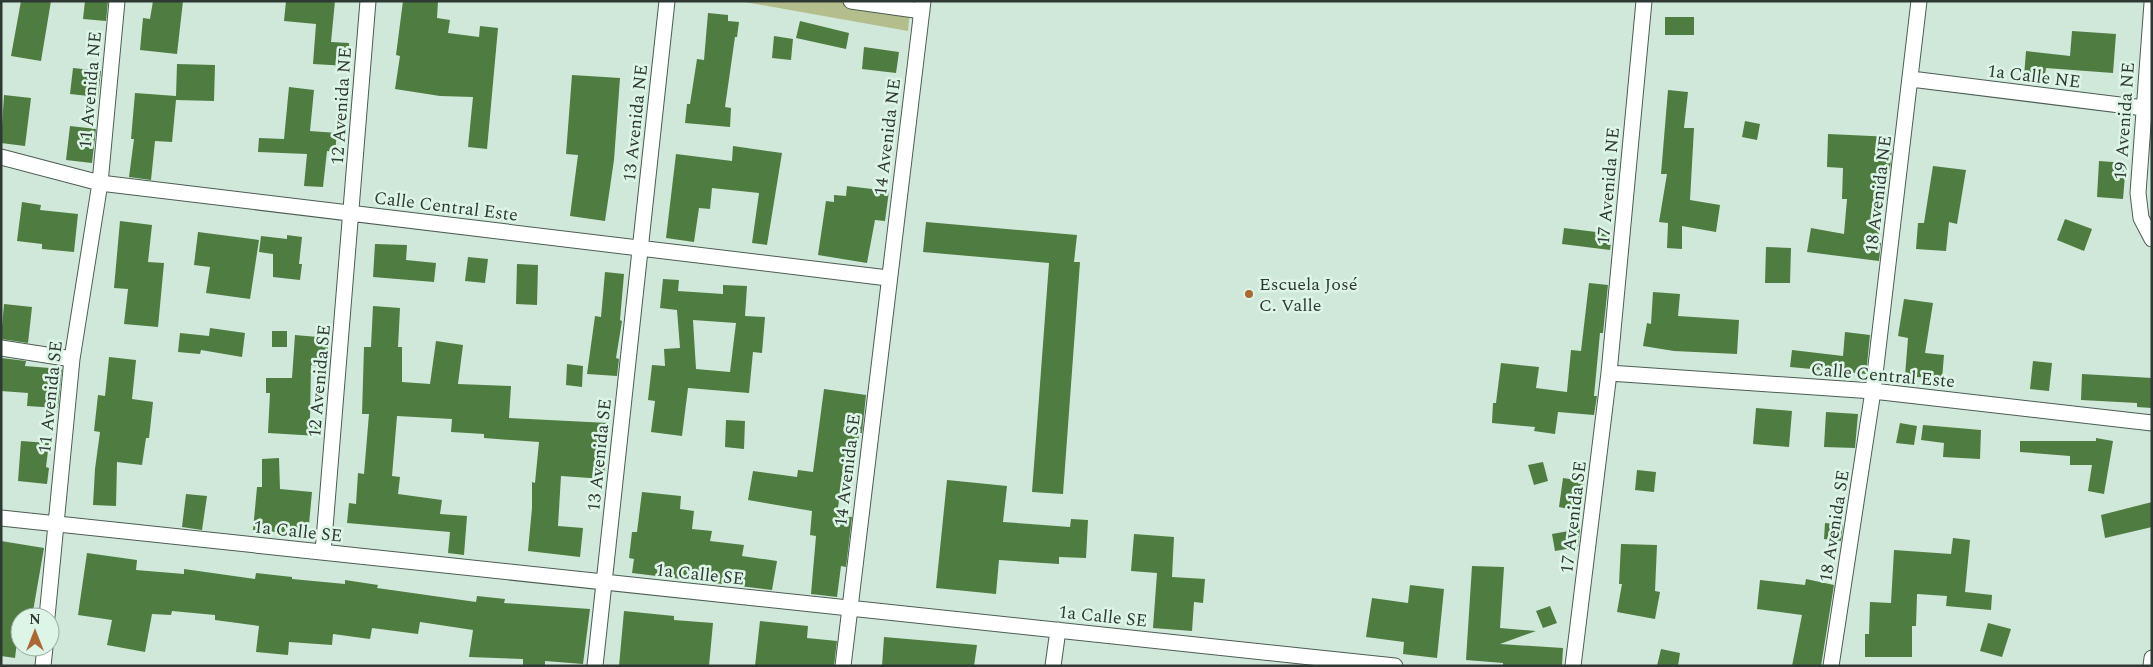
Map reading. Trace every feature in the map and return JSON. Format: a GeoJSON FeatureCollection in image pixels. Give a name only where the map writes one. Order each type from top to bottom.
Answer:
{"type":"FeatureCollection","features":[{"type":"Feature","properties":{"kind":"street","name":"11 Avenida NE"},"geometry":{"type":"LineString","coordinates":[[100,183],[117,1]]}},
{"type":"Feature","properties":{"kind":"street","name":"12 Avenida NE"},"geometry":{"type":"LineString","coordinates":[[352,214],[368,1]]}},
{"type":"Feature","properties":{"kind":"street","name":"13 Avenida NE"},"geometry":{"type":"LineString","coordinates":[[640,248],[667,1]]}},
{"type":"Feature","properties":{"kind":"street"},"geometry":{"type":"LineString","coordinates":[[851,1],[922,6]]}},
{"type":"Feature","properties":{"kind":"street","name":"17 Avenida NE"},"geometry":{"type":"LineString","coordinates":[[1610,374],[1644,1]]}},
{"type":"Feature","properties":{"kind":"street","name":"18 Avenida NE"},"geometry":{"type":"LineString","coordinates":[[1873,391],[1919,1]]}},
{"type":"Feature","properties":{"kind":"street","name":"19 Avenida NE"},"geometry":{"type":"LineString","coordinates":[[2152,3],[2148,109],[2138,193],[2141,218],[2152,239]]}},
{"type":"Feature","properties":{"kind":"street","name":"14 Avenida NE"},"geometry":{"type":"LineString","coordinates":[[888,278],[922,6]]}},
{"type":"Feature","properties":{"kind":"street","name":"1a Calle NE"},"geometry":{"type":"LineString","coordinates":[[1911,79],[2148,109]]}},
{"type":"Feature","properties":{"kind":"street","name":"Calle Central Este"},"geometry":{"type":"LineString","coordinates":[[1,157],[100,183],[888,278]]}},
{"type":"Feature","properties":{"kind":"street","name":"11 Avenida SE"},"geometry":{"type":"LineString","coordinates":[[49,607],[72,358],[100,183]]}},
{"type":"Feature","properties":{"kind":"street","name":"12 Avenida SE"},"geometry":{"type":"LineString","coordinates":[[323,552],[352,214]]}},
{"type":"Feature","properties":{"kind":"street","name":"13 Avenida SE"},"geometry":{"type":"LineString","coordinates":[[595,666],[640,248]]}},
{"type":"Feature","properties":{"kind":"street","name":"14 Avenida SE"},"geometry":{"type":"LineString","coordinates":[[843,666],[888,278]]}},
{"type":"Feature","properties":{"kind":"street"},"geometry":{"type":"LineString","coordinates":[[1,348],[72,358]]}},
{"type":"Feature","properties":{"kind":"street","name":"Calle Central Este"},"geometry":{"type":"LineString","coordinates":[[1610,374],[1873,391],[2152,423]]}},
{"type":"Feature","properties":{"kind":"street","name":"17 Avenida SE"},"geometry":{"type":"LineString","coordinates":[[1573,666],[1610,374]]}},
{"type":"Feature","properties":{"kind":"street","name":"18 Avenida SE"},"geometry":{"type":"LineString","coordinates":[[1831,666],[1873,391]]}},
{"type":"Feature","properties":{"kind":"street","name":"1a Calle SE"},"geometry":{"type":"LineString","coordinates":[[1,518],[1058,630],[1251,658],[1395,666]]}},
{"type":"Feature","properties":{"kind":"street"},"geometry":{"type":"LineString","coordinates":[[1053,666],[1058,630]]}},
{"type":"Feature","properties":{"kind":"street"},"geometry":{"type":"LineString","coordinates":[[2151,666],[2152,658]]}},
{"type":"Feature","properties":{"kind":"green space"},"geometry":{"type":"Polygon","coordinates":[[[739,1],[911,1],[908,31],[739,1]]]}},
{"type":"Feature","properties":{"kind":"building"},"geometry":{"type":"Polygon","coordinates":[[[21,1],[51,1],[41,61],[11,56],[21,1]]]}},
{"type":"Feature","properties":{"kind":"building"},"geometry":{"type":"Polygon","coordinates":[[[85,1],[108,1],[106,21],[83,19],[85,1]]]}},
{"type":"Feature","properties":{"kind":"building"},"geometry":{"type":"Polygon","coordinates":[[[153,1],[183,1],[177,54],[140,50],[143,18],[150,19],[153,1]]]}},
{"type":"Feature","properties":{"kind":"building"},"geometry":{"type":"Polygon","coordinates":[[[286,1],[335,1],[331,42],[349,43],[348,66],[313,64],[316,24],[284,21],[286,1]]]}},
{"type":"Feature","properties":{"kind":"building"},"geometry":{"type":"Polygon","coordinates":[[[403,1],[438,1],[437,18],[450,20],[448,33],[479,37],[480,26],[498,28],[487,149],[468,147],[473,97],[440,96],[395,89],[400,56],[396,55],[403,1]]]}},
{"type":"Feature","properties":{"kind":"building"},"geometry":{"type":"Polygon","coordinates":[[[708,13],[728,15],[728,21],[739,22],[737,37],[735,37],[725,107],[731,108],[730,127],[685,123],[687,104],[690,104],[697,59],[704,60],[708,13]]]}},
{"type":"Feature","properties":{"kind":"building"},"geometry":{"type":"Polygon","coordinates":[[[1665,17],[1694,17],[1694,35],[1665,35],[1665,17]]]}},
{"type":"Feature","properties":{"kind":"building"},"geometry":{"type":"Polygon","coordinates":[[[800,21],[849,33],[846,49],[796,38],[800,21]]]}},
{"type":"Feature","properties":{"kind":"building"},"geometry":{"type":"Polygon","coordinates":[[[2072,31],[2116,34],[2113,73],[2046,68],[2044,80],[2024,77],[2026,51],[2070,56],[2072,31]]]}},
{"type":"Feature","properties":{"kind":"building"},"geometry":{"type":"Polygon","coordinates":[[[774,36],[793,39],[791,60],[772,58],[774,36]]]}},
{"type":"Feature","properties":{"kind":"building"},"geometry":{"type":"Polygon","coordinates":[[[864,47],[899,52],[896,73],[862,69],[864,47]]]}},
{"type":"Feature","properties":{"kind":"building"},"geometry":{"type":"Polygon","coordinates":[[[177,64],[215,65],[214,101],[176,100],[172,142],[155,141],[151,180],[129,177],[134,139],[131,139],[135,93],[176,96],[177,64]]]}},
{"type":"Feature","properties":{"kind":"building"},"geometry":{"type":"Polygon","coordinates":[[[73,68],[101,71],[98,97],[70,94],[73,68]]]}},
{"type":"Feature","properties":{"kind":"building"},"geometry":{"type":"Polygon","coordinates":[[[572,75],[620,78],[614,160],[605,221],[570,216],[578,155],[566,154],[572,75]]]}},
{"type":"Feature","properties":{"kind":"building"},"geometry":{"type":"Polygon","coordinates":[[[289,87],[314,90],[310,131],[337,133],[335,152],[327,151],[323,187],[304,186],[307,154],[258,152],[259,138],[284,139],[289,87]]]}},
{"type":"Feature","properties":{"kind":"building"},"geometry":{"type":"Polygon","coordinates":[[[1668,90],[1688,92],[1684,128],[1694,128],[1690,200],[1720,205],[1716,232],[1682,226],[1682,249],[1667,248],[1668,223],[1659,222],[1667,174],[1661,174],[1668,90]]]}},
{"type":"Feature","properties":{"kind":"building"},"geometry":{"type":"Polygon","coordinates":[[[4,95],[31,98],[25,146],[1,143],[4,95]]]}},
{"type":"Feature","properties":{"kind":"building"},"geometry":{"type":"Polygon","coordinates":[[[1745,121],[1760,124],[1757,140],[1742,137],[1745,121]]]}},
{"type":"Feature","properties":{"kind":"building"},"geometry":{"type":"Polygon","coordinates":[[[70,126],[96,129],[92,163],[66,160],[70,126]]]}},
{"type":"Feature","properties":{"kind":"building"},"geometry":{"type":"Polygon","coordinates":[[[1828,134],[1893,137],[1886,201],[1881,201],[1878,243],[1881,243],[1879,261],[1807,252],[1811,228],[1844,234],[1847,199],[1842,199],[1843,168],[1827,167],[1828,134]]]}},
{"type":"Feature","properties":{"kind":"building"},"geometry":{"type":"Polygon","coordinates":[[[733,146],[782,153],[767,245],[752,243],[759,193],[712,188],[710,209],[699,208],[694,242],[666,238],[676,154],[732,161],[733,146]]]}},
{"type":"Feature","properties":{"kind":"building"},"geometry":{"type":"Polygon","coordinates":[[[2099,161],[2126,163],[2123,199],[2097,197],[2099,161]]]}},
{"type":"Feature","properties":{"kind":"building"},"geometry":{"type":"Polygon","coordinates":[[[1933,166],[1966,170],[1957,224],[1949,222],[1946,251],[1916,249],[1918,223],[1924,223],[1933,166]]]}},
{"type":"Feature","properties":{"kind":"building"},"geometry":{"type":"Polygon","coordinates":[[[847,186],[889,191],[885,221],[875,220],[867,263],[818,255],[826,201],[834,202],[834,195],[846,196],[847,186]]]}},
{"type":"Feature","properties":{"kind":"building"},"geometry":{"type":"Polygon","coordinates":[[[22,202],[41,205],[40,210],[78,214],[74,252],[42,249],[42,244],[17,241],[22,202]]]}},
{"type":"Feature","properties":{"kind":"building"},"geometry":{"type":"Polygon","coordinates":[[[2065,219],[2092,229],[2084,251],[2057,240],[2065,219]]]}},
{"type":"Feature","properties":{"kind":"building"},"geometry":{"type":"Polygon","coordinates":[[[120,221],[152,225],[148,262],[164,263],[158,327],[124,324],[128,289],[114,288],[120,221]]]}},
{"type":"Feature","properties":{"kind":"building"},"geometry":{"type":"Polygon","coordinates":[[[926,222],[1077,235],[1074,262],[1080,262],[1063,494],[1032,492],[1049,263],[923,252],[926,222]]]}},
{"type":"Feature","properties":{"kind":"building"},"geometry":{"type":"Polygon","coordinates":[[[1564,228],[1612,234],[1610,250],[1562,244],[1564,228]]]}},
{"type":"Feature","properties":{"kind":"building"},"geometry":{"type":"Polygon","coordinates":[[[198,232],[259,240],[250,299],[206,293],[210,267],[194,265],[198,232]]]}},
{"type":"Feature","properties":{"kind":"building"},"geometry":{"type":"Polygon","coordinates":[[[287,235],[302,237],[299,264],[302,264],[300,280],[273,277],[273,254],[259,252],[261,236],[287,239],[287,235]]]}},
{"type":"Feature","properties":{"kind":"building"},"geometry":{"type":"Polygon","coordinates":[[[375,244],[407,245],[406,260],[436,263],[434,282],[373,277],[375,244]]]}},
{"type":"Feature","properties":{"kind":"building"},"geometry":{"type":"Polygon","coordinates":[[[1766,247],[1791,248],[1790,283],[1765,283],[1766,247]]]}},
{"type":"Feature","properties":{"kind":"building"},"geometry":{"type":"Polygon","coordinates":[[[468,257],[488,259],[485,283],[465,281],[468,257]]]}},
{"type":"Feature","properties":{"kind":"building"},"geometry":{"type":"Polygon","coordinates":[[[517,264],[538,265],[537,305],[516,304],[517,264]]]}},
{"type":"Feature","properties":{"kind":"building"},"geometry":{"type":"Polygon","coordinates":[[[605,272],[624,274],[620,320],[622,321],[616,358],[619,359],[617,376],[587,374],[595,316],[601,317],[605,272]]]}},
{"type":"Feature","properties":{"kind":"building"},"geometry":{"type":"Polygon","coordinates":[[[663,279],[679,280],[678,291],[723,294],[723,285],[747,286],[745,316],[765,317],[762,353],[753,352],[749,393],[688,388],[682,436],[651,432],[655,401],[648,400],[652,365],[665,366],[664,349],[680,348],[677,310],[660,308],[663,279]],[[693,320],[696,369],[730,372],[736,323],[693,320]]]}},
{"type":"Feature","properties":{"kind":"building"},"geometry":{"type":"Polygon","coordinates":[[[1589,283],[1608,285],[1603,333],[1600,333],[1594,396],[1597,396],[1594,415],[1558,412],[1555,434],[1534,431],[1535,427],[1492,423],[1493,403],[1496,403],[1501,363],[1539,367],[1536,388],[1567,392],[1571,350],[1581,351],[1589,283]]]}},
{"type":"Feature","properties":{"kind":"building"},"geometry":{"type":"Polygon","coordinates":[[[1653,292],[1680,294],[1678,316],[1739,320],[1737,354],[1674,351],[1643,346],[1647,323],[1651,324],[1653,292]]]}},
{"type":"Feature","properties":{"kind":"building"},"geometry":{"type":"Polygon","coordinates":[[[1904,299],[1933,303],[1925,353],[1944,355],[1942,379],[1905,376],[1908,338],[1898,336],[1904,299]]]}},
{"type":"Feature","properties":{"kind":"building"},"geometry":{"type":"Polygon","coordinates":[[[4,304],[32,307],[28,343],[1,339],[4,304]]]}},
{"type":"Feature","properties":{"kind":"building"},"geometry":{"type":"Polygon","coordinates":[[[373,306],[400,308],[398,347],[402,347],[402,382],[430,384],[436,341],[463,345],[458,384],[511,386],[509,418],[608,423],[604,479],[561,476],[558,526],[583,528],[580,557],[528,551],[532,508],[532,482],[535,483],[539,442],[484,438],[484,434],[451,432],[452,419],[397,416],[392,476],[400,477],[398,494],[442,500],[440,514],[467,516],[464,555],[448,553],[450,532],[347,523],[349,503],[356,504],[358,473],[364,474],[369,414],[362,414],[364,347],[371,347],[373,306]]]}},
{"type":"Feature","properties":{"kind":"building"},"geometry":{"type":"Polygon","coordinates":[[[210,328],[245,333],[242,357],[201,350],[200,354],[178,352],[180,333],[209,336],[210,328]]]}},
{"type":"Feature","properties":{"kind":"building"},"geometry":{"type":"Polygon","coordinates":[[[272,331],[287,331],[287,347],[272,347],[272,331]]]}},
{"type":"Feature","properties":{"kind":"building"},"geometry":{"type":"Polygon","coordinates":[[[1845,332],[1870,335],[1866,374],[1790,367],[1792,350],[1843,356],[1845,332]]]}},
{"type":"Feature","properties":{"kind":"building"},"geometry":{"type":"Polygon","coordinates":[[[295,335],[329,338],[326,367],[311,365],[310,419],[319,420],[318,436],[268,433],[270,393],[266,393],[266,378],[292,378],[295,335]]]}},
{"type":"Feature","properties":{"kind":"building"},"geometry":{"type":"Polygon","coordinates":[[[109,357],[136,360],[132,399],[153,402],[149,438],[146,438],[142,465],[117,462],[116,506],[93,505],[100,432],[94,431],[98,395],[105,396],[109,357]]]}},
{"type":"Feature","properties":{"kind":"building"},"geometry":{"type":"Polygon","coordinates":[[[1,358],[26,361],[25,366],[62,369],[58,408],[27,406],[28,393],[1,391],[1,358]]]}},
{"type":"Feature","properties":{"kind":"building"},"geometry":{"type":"Polygon","coordinates":[[[2033,361],[2052,363],[2049,391],[2030,389],[2033,361]]]}},
{"type":"Feature","properties":{"kind":"building"},"geometry":{"type":"Polygon","coordinates":[[[567,364],[583,366],[582,387],[566,385],[567,364]]]}},
{"type":"Feature","properties":{"kind":"building"},"geometry":{"type":"Polygon","coordinates":[[[2082,374],[2152,378],[2152,408],[2137,407],[2137,403],[2081,400],[2082,374]]]}},
{"type":"Feature","properties":{"kind":"building"},"geometry":{"type":"Polygon","coordinates":[[[824,389],[866,395],[862,433],[859,433],[857,454],[845,452],[837,516],[852,517],[846,567],[841,566],[837,597],[811,594],[816,536],[810,535],[812,511],[748,500],[753,471],[797,477],[798,470],[813,472],[824,389]]]}},
{"type":"Feature","properties":{"kind":"building"},"geometry":{"type":"Polygon","coordinates":[[[1756,408],[1792,411],[1789,447],[1753,444],[1756,408]]]}},
{"type":"Feature","properties":{"kind":"building"},"geometry":{"type":"Polygon","coordinates":[[[1826,412],[1858,414],[1855,448],[1824,447],[1826,412]]]}},
{"type":"Feature","properties":{"kind":"building"},"geometry":{"type":"Polygon","coordinates":[[[726,420],[745,421],[744,449],[725,447],[726,420]]]}},
{"type":"Feature","properties":{"kind":"building"},"geometry":{"type":"Polygon","coordinates":[[[1900,423],[1917,426],[1914,445],[1896,443],[1900,423]]]}},
{"type":"Feature","properties":{"kind":"building"},"geometry":{"type":"Polygon","coordinates":[[[1923,425],[1981,430],[1980,459],[1943,457],[1944,443],[1921,440],[1923,425]]]}},
{"type":"Feature","properties":{"kind":"building"},"geometry":{"type":"Polygon","coordinates":[[[2096,438],[2113,441],[2104,494],[2088,491],[2092,465],[2070,465],[2070,456],[2020,452],[2020,441],[2096,441],[2096,438]]]}},
{"type":"Feature","properties":{"kind":"building"},"geometry":{"type":"Polygon","coordinates":[[[21,441],[49,443],[46,467],[49,468],[47,484],[18,481],[21,441]]]}},
{"type":"Feature","properties":{"kind":"building"},"geometry":{"type":"Polygon","coordinates":[[[279,458],[280,489],[312,492],[308,535],[253,530],[257,487],[262,487],[262,459],[279,458]]]}},
{"type":"Feature","properties":{"kind":"building"},"geometry":{"type":"Polygon","coordinates":[[[1543,462],[1548,481],[1534,485],[1528,465],[1543,462]]]}},
{"type":"Feature","properties":{"kind":"building"},"geometry":{"type":"Polygon","coordinates":[[[1637,470],[1656,472],[1654,492],[1635,490],[1637,470]]]}},
{"type":"Feature","properties":{"kind":"building"},"geometry":{"type":"Polygon","coordinates":[[[1563,478],[1583,481],[1579,511],[1559,507],[1563,478]]]}},
{"type":"Feature","properties":{"kind":"building"},"geometry":{"type":"Polygon","coordinates":[[[947,480],[1007,486],[1003,522],[1070,527],[1071,519],[1088,520],[1086,558],[1059,557],[1059,564],[999,560],[996,594],[936,588],[947,480]]]}},
{"type":"Feature","properties":{"kind":"building"},"geometry":{"type":"Polygon","coordinates":[[[642,492],[681,496],[680,509],[694,511],[692,529],[712,531],[710,541],[744,545],[742,556],[777,561],[772,590],[632,573],[634,559],[629,558],[632,532],[637,532],[642,492]]]}},
{"type":"Feature","properties":{"kind":"building"},"geometry":{"type":"Polygon","coordinates":[[[186,494],[207,496],[202,530],[182,527],[186,494]]]}},
{"type":"Feature","properties":{"kind":"building"},"geometry":{"type":"Polygon","coordinates":[[[2152,502],[2152,527],[2105,538],[2101,515],[2152,502]]]}},
{"type":"Feature","properties":{"kind":"building"},"geometry":{"type":"Polygon","coordinates":[[[1825,523],[1843,525],[1841,541],[1824,539],[1825,523]]]}},
{"type":"Feature","properties":{"kind":"building"},"geometry":{"type":"Polygon","coordinates":[[[1580,529],[1578,547],[1555,551],[1552,534],[1580,529]]]}},
{"type":"Feature","properties":{"kind":"building"},"geometry":{"type":"Polygon","coordinates":[[[1134,534],[1174,537],[1172,577],[1205,579],[1203,603],[1194,602],[1192,631],[1153,628],[1157,573],[1131,571],[1134,534]]]}},
{"type":"Feature","properties":{"kind":"building"},"geometry":{"type":"Polygon","coordinates":[[[1953,538],[1970,540],[1965,592],[1992,595],[1991,610],[1946,606],[1947,596],[1917,594],[1916,626],[1912,626],[1912,657],[1865,657],[1865,634],[1869,634],[1870,602],[1891,603],[1894,550],[1951,554],[1953,538]]]}},
{"type":"Feature","properties":{"kind":"building"},"geometry":{"type":"Polygon","coordinates":[[[1,541],[44,548],[34,607],[10,607],[10,657],[15,658],[1,656],[1,541]]]}},
{"type":"Feature","properties":{"kind":"building"},"geometry":{"type":"Polygon","coordinates":[[[1621,544],[1657,545],[1655,591],[1660,592],[1655,619],[1617,612],[1622,584],[1619,584],[1621,544]]]}},
{"type":"Feature","properties":{"kind":"building"},"geometry":{"type":"Polygon","coordinates":[[[87,553],[137,560],[136,570],[184,574],[184,569],[255,579],[256,573],[292,577],[292,579],[345,584],[345,580],[378,585],[377,588],[476,602],[477,596],[505,599],[504,603],[590,609],[583,664],[545,661],[545,666],[523,666],[523,659],[469,657],[473,630],[420,622],[418,634],[372,628],[370,639],[333,634],[332,645],[289,642],[288,655],[256,652],[259,626],[215,620],[215,615],[172,611],[171,615],[152,614],[145,652],[107,645],[112,620],[78,615],[87,553]]]}},
{"type":"Feature","properties":{"kind":"building"},"geometry":{"type":"Polygon","coordinates":[[[1472,566],[1504,567],[1500,628],[1536,631],[1500,644],[1563,648],[1562,666],[1503,666],[1503,663],[1466,660],[1472,566]]]}},
{"type":"Feature","properties":{"kind":"building"},"geometry":{"type":"Polygon","coordinates":[[[1806,579],[1834,585],[1821,666],[1792,666],[1802,615],[1757,609],[1760,580],[1805,585],[1806,579]]]}},
{"type":"Feature","properties":{"kind":"building"},"geometry":{"type":"Polygon","coordinates":[[[1410,585],[1444,589],[1437,658],[1403,654],[1404,642],[1366,637],[1372,598],[1408,603],[1410,585]]]}},
{"type":"Feature","properties":{"kind":"building"},"geometry":{"type":"Polygon","coordinates":[[[1550,606],[1557,623],[1543,628],[1536,611],[1550,606]]]}},
{"type":"Feature","properties":{"kind":"building"},"geometry":{"type":"Polygon","coordinates":[[[624,611],[674,616],[674,620],[713,623],[709,666],[619,666],[624,611]]]}},
{"type":"Feature","properties":{"kind":"building"},"geometry":{"type":"Polygon","coordinates":[[[760,621],[808,626],[807,638],[837,641],[834,666],[755,666],[760,621]]]}},
{"type":"Feature","properties":{"kind":"building"},"geometry":{"type":"Polygon","coordinates":[[[1988,623],[2011,629],[2002,657],[1980,651],[1988,623]]]}},
{"type":"Feature","properties":{"kind":"building"},"geometry":{"type":"Polygon","coordinates":[[[884,637],[977,645],[974,666],[882,666],[884,637]]]}},
{"type":"Feature","properties":{"kind":"building"},"geometry":{"type":"Polygon","coordinates":[[[1661,649],[1680,653],[1678,666],[1657,666],[1661,649]]]}},
{"type":"Feature","properties":{"kind":"place","name":"Escuela José C. Valle"},"geometry":{"type":"Point","coordinates":[1249,294]}}]}
